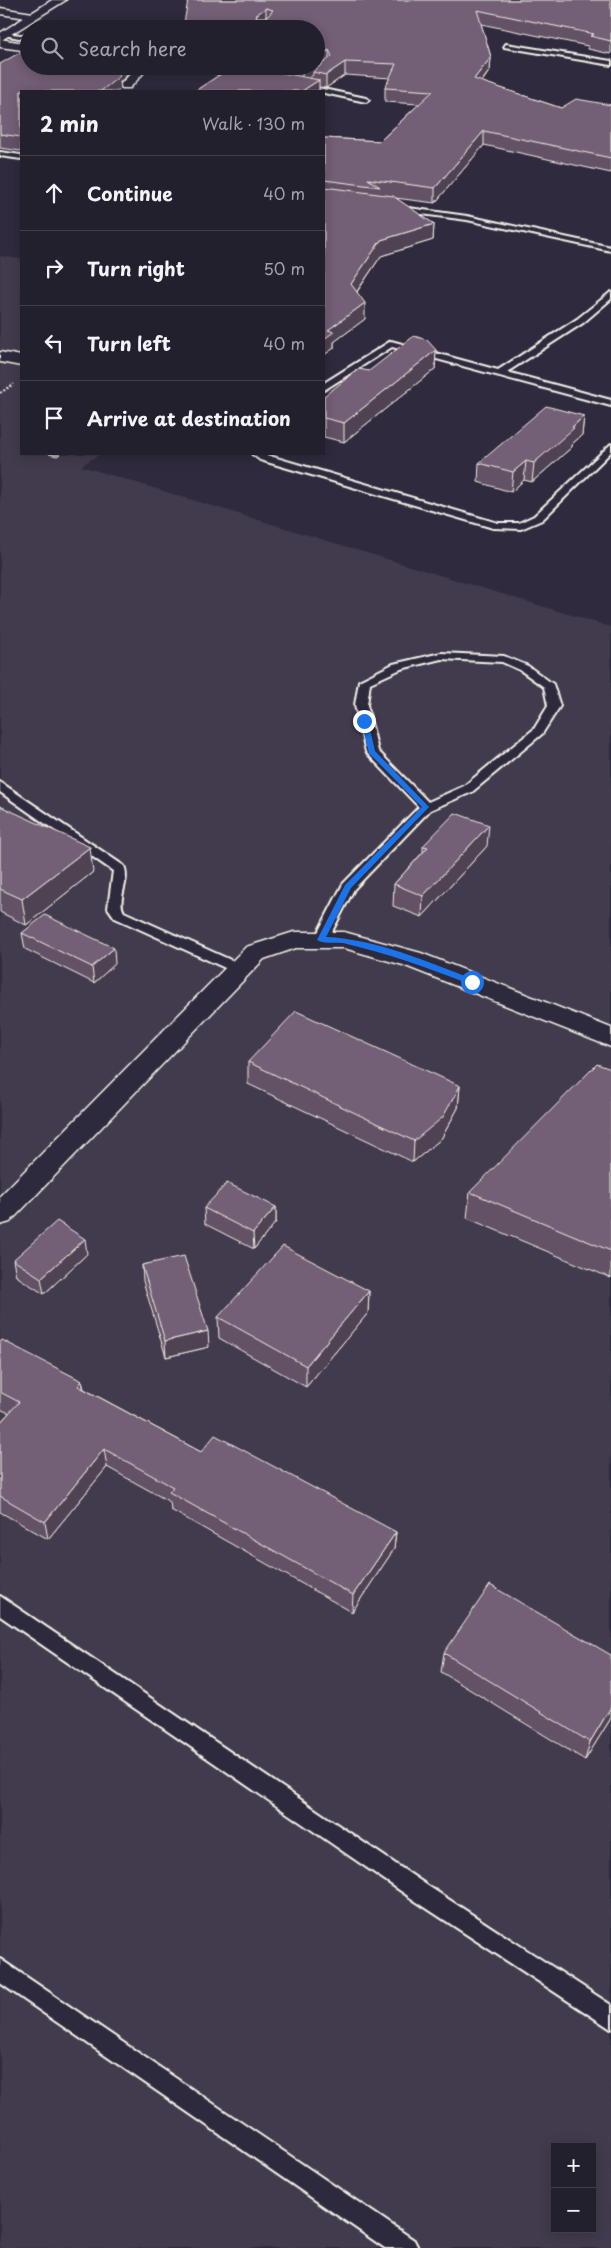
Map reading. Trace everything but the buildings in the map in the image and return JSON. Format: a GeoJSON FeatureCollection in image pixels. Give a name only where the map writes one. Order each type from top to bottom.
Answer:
{"type":"FeatureCollection","features":[{"type":"Feature","properties":{"kind":"street"},"geometry":{"type":"LineString","coordinates":[[27,20],[60,0]]}},
{"type":"Feature","properties":{"kind":"street"},"geometry":{"type":"LineString","coordinates":[[0,11],[33,16]]}},
{"type":"Feature","properties":{"kind":"street"},"geometry":{"type":"LineString","coordinates":[[2,38],[20,25]]}},
{"type":"Feature","properties":{"kind":"street"},"geometry":{"type":"LineString","coordinates":[[2,38],[20,45]]}},
{"type":"Feature","properties":{"kind":"street"},"geometry":{"type":"LineString","coordinates":[[126,85],[135,75]]}},
{"type":"Feature","properties":{"kind":"street"},"geometry":{"type":"LineString","coordinates":[[0,358],[20,361]]}},
{"type":"Feature","properties":{"kind":"street"},"geometry":{"type":"LineString","coordinates":[[0,1214],[255,953],[294,940],[344,940],[412,959],[611,1038]]}},
{"type":"Feature","properties":{"kind":"lane"},"geometry":{"type":"LineString","coordinates":[[2,38],[20,38]]}},
{"type":"Feature","properties":{"kind":"lane"},"geometry":{"type":"LineString","coordinates":[[506,46],[611,63]]}},
{"type":"Feature","properties":{"kind":"lane"},"geometry":{"type":"LineString","coordinates":[[234,75],[250,78]]}},
{"type":"Feature","properties":{"kind":"lane"},"geometry":{"type":"LineString","coordinates":[[287,84],[308,85],[366,100]]}},
{"type":"Feature","properties":{"kind":"lane"},"geometry":{"type":"LineString","coordinates":[[0,154],[20,157]]}},
{"type":"Feature","properties":{"kind":"lane"},"geometry":{"type":"LineString","coordinates":[[390,207],[467,218],[611,249]]}},
{"type":"Feature","properties":{"kind":"lane"},"geometry":{"type":"LineString","coordinates":[[500,373],[580,321],[611,295]]}},
{"type":"Feature","properties":{"kind":"lane"},"geometry":{"type":"LineString","coordinates":[[325,386],[391,344],[611,403]]}},
{"type":"Feature","properties":{"kind":"lane"},"geometry":{"type":"LineString","coordinates":[[258,455],[263,458],[497,526],[521,526],[538,518],[611,447]]}},
{"type":"Feature","properties":{"kind":"lane"},"geometry":{"type":"LineString","coordinates":[[321,940],[348,887],[426,807],[468,789],[538,731],[554,706],[549,686],[524,668],[504,659],[441,656],[397,666],[365,681],[361,705],[372,752],[426,807]]}},
{"type":"Feature","properties":{"kind":"lane"},"geometry":{"type":"LineString","coordinates":[[0,786],[119,869],[121,881],[115,908],[117,913],[126,920],[239,969]]}},
{"type":"Feature","properties":{"kind":"lane"},"geometry":{"type":"LineString","coordinates":[[0,1605],[421,1893],[611,2018]]}},
{"type":"Feature","properties":{"kind":"lane"},"geometry":{"type":"LineString","coordinates":[[0,1970],[406,2248]]}},
{"type":"Feature","properties":{"kind":"path"},"geometry":{"type":"LineString","coordinates":[[0,393],[20,380]]}},
{"type":"Feature","properties":{"kind":"shaded area"},"geometry":{"type":"Polygon","coordinates":[[[0,256],[20,259],[20,455],[98,455],[81,466],[611,627],[611,2248],[0,2248],[0,256]]]}},
{"type":"Feature","properties":{"kind":"route"},"geometry":{"type":"LineString","coordinates":[[364,721],[372,752],[426,807],[348,887],[321,940],[344,940],[412,959],[472,982]]}}]}
